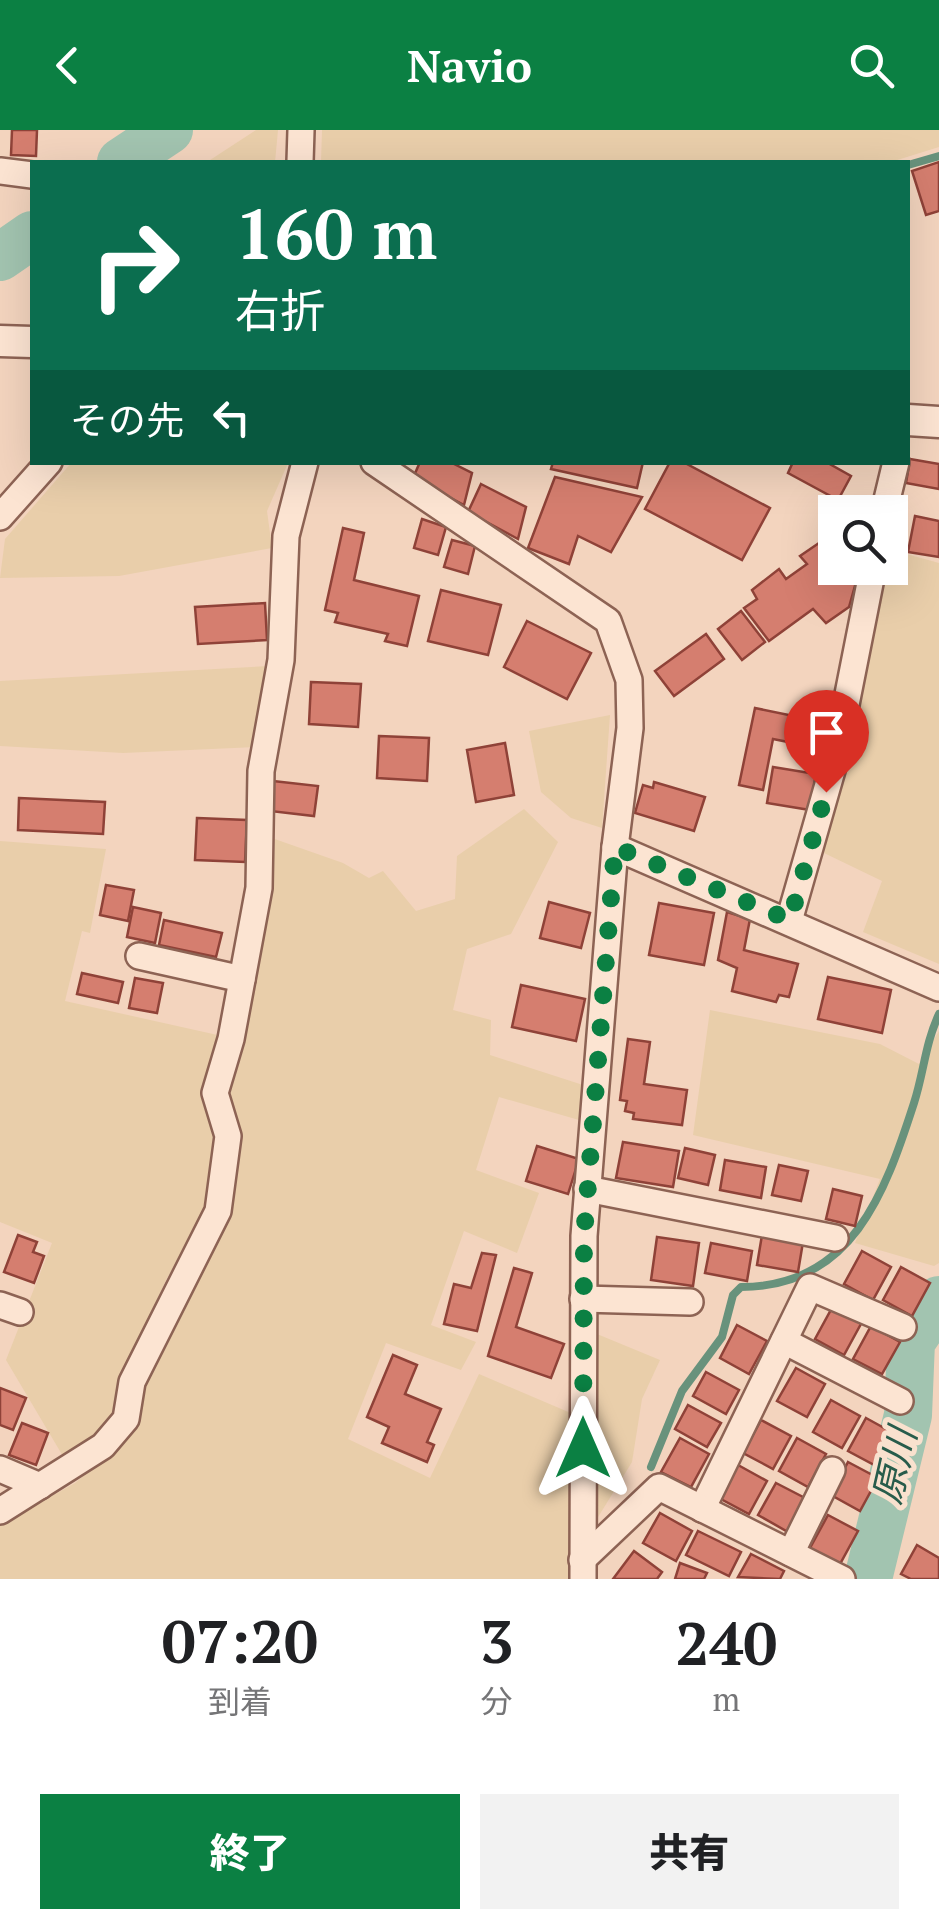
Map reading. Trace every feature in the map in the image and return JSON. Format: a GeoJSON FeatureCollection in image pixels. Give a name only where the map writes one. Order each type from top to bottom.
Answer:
{"type":"FeatureCollection","features":[{"type":"Feature","properties":{"kind":"street"},"geometry":{"type":"LineString","coordinates":[[300,160],[302,130]]}},
{"type":"Feature","properties":{"kind":"street"},"geometry":{"type":"LineString","coordinates":[[0,171],[30,176]]}},
{"type":"Feature","properties":{"kind":"street"},"geometry":{"type":"LineString","coordinates":[[0,341],[30,342]]}},
{"type":"Feature","properties":{"kind":"street"},"geometry":{"type":"LineString","coordinates":[[910,420],[939,422]]}},
{"type":"Feature","properties":{"kind":"street"},"geometry":{"type":"LineString","coordinates":[[0,517],[46,465]]}},
{"type":"Feature","properties":{"kind":"street"},"geometry":{"type":"LineString","coordinates":[[0,1512],[104,1446],[126,1419],[132,1382],[218,1211],[228,1136],[215,1093],[259,888],[260,771],[282,660],[286,536],[304,465]]}},
{"type":"Feature","properties":{"kind":"street"},"geometry":{"type":"LineString","coordinates":[[378,465],[608,621],[630,680],[630,728],[615,847],[587,1189],[582,1570]]}},
{"type":"Feature","properties":{"kind":"street"},"geometry":{"type":"LineString","coordinates":[[888,495],[895,465]]}},
{"type":"Feature","properties":{"kind":"street"},"geometry":{"type":"LineString","coordinates":[[790,920],[835,760],[870,585]]}},
{"type":"Feature","properties":{"kind":"street"},"geometry":{"type":"LineString","coordinates":[[615,847],[939,988]]}},
{"type":"Feature","properties":{"kind":"street"},"geometry":{"type":"LineString","coordinates":[[139,956],[242,979]]}},
{"type":"Feature","properties":{"kind":"street"},"geometry":{"type":"LineString","coordinates":[[587,1189],[835,1238]]}},
{"type":"Feature","properties":{"kind":"street"},"geometry":{"type":"LineString","coordinates":[[702,1508],[810,1287],[903,1327]]}},
{"type":"Feature","properties":{"kind":"street"},"geometry":{"type":"LineString","coordinates":[[584,1299],[690,1302]]}},
{"type":"Feature","properties":{"kind":"street"},"geometry":{"type":"LineString","coordinates":[[784,1341],[900,1400]]}},
{"type":"Feature","properties":{"kind":"street"},"geometry":{"type":"LineString","coordinates":[[0,1469],[40,1486]]}},
{"type":"Feature","properties":{"kind":"street"},"geometry":{"type":"LineString","coordinates":[[791,1553],[832,1470]]}},
{"type":"Feature","properties":{"kind":"street"},"geometry":{"type":"LineString","coordinates":[[582,1570],[659,1487],[842,1579]]}},
{"type":"Feature","properties":{"kind":"shaded area"},"geometry":{"type":"Polygon","coordinates":[[[256,130],[278,130],[275,160],[210,160],[256,130]]]}},
{"type":"Feature","properties":{"kind":"shaded area"},"geometry":{"type":"Polygon","coordinates":[[[322,130],[939,130],[939,147],[897,160],[321,160],[322,130]]]}},
{"type":"Feature","properties":{"kind":"shaded area"},"geometry":{"type":"Polygon","coordinates":[[[69,465],[287,465],[267,511],[272,548],[119,576],[0,578],[5,539],[69,465]]]}},
{"type":"Feature","properties":{"kind":"shaded area"},"geometry":{"type":"Polygon","coordinates":[[[908,554],[939,563],[939,964],[863,932],[882,881],[824,853],[884,585],[908,585],[908,554]]]}},
{"type":"Feature","properties":{"kind":"shaded area"},"geometry":{"type":"Polygon","coordinates":[[[269,666],[256,747],[123,753],[0,746],[0,681],[269,666]]]}},
{"type":"Feature","properties":{"kind":"shaded area"},"geometry":{"type":"Polygon","coordinates":[[[610,715],[602,828],[571,818],[541,792],[529,731],[610,715]]]}},
{"type":"Feature","properties":{"kind":"shaded area"},"geometry":{"type":"Polygon","coordinates":[[[524,809],[558,842],[511,934],[467,949],[453,1010],[491,1020],[490,1055],[583,1085],[579,1120],[499,1097],[476,1170],[539,1193],[517,1253],[464,1231],[431,1325],[476,1342],[461,1370],[386,1343],[348,1439],[430,1478],[479,1374],[573,1414],[571,1579],[0,1579],[0,1525],[75,1483],[130,1437],[140,1386],[227,1215],[240,1146],[223,1089],[241,1053],[269,837],[343,863],[369,878],[383,871],[416,911],[455,899],[457,856],[524,809]]]}},
{"type":"Feature","properties":{"kind":"shaded area"},"geometry":{"type":"Polygon","coordinates":[[[0,841],[106,849],[90,933],[82,931],[65,1001],[222,1036],[215,1178],[204,1219],[167,1278],[123,1373],[113,1414],[67,1463],[6,1360],[52,1243],[0,1222],[0,841]]]}},
{"type":"Feature","properties":{"kind":"shaded area"},"geometry":{"type":"Polygon","coordinates":[[[710,1010],[880,1044],[919,1064],[939,1031],[939,1263],[934,1266],[855,1243],[880,1179],[693,1135],[710,1010]]]}},
{"type":"Feature","properties":{"kind":"shaded area"},"geometry":{"type":"Polygon","coordinates":[[[597,1334],[660,1360],[642,1399],[632,1462],[595,1522],[597,1334]]]}},
{"type":"Feature","properties":{"kind":"building"},"geometry":{"type":"Polygon","coordinates":[[[12,130],[37,130],[36,156],[11,155],[12,130]]]}},
{"type":"Feature","properties":{"kind":"building"},"geometry":{"type":"Polygon","coordinates":[[[939,162],[939,211],[926,215],[912,171],[939,162]]]}},
{"type":"Feature","properties":{"kind":"building"},"geometry":{"type":"Polygon","coordinates":[[[910,459],[939,464],[939,489],[906,483],[910,459]]]}},
{"type":"Feature","properties":{"kind":"building"},"geometry":{"type":"Polygon","coordinates":[[[419,465],[456,465],[472,473],[464,505],[413,478],[419,465]]]}},
{"type":"Feature","properties":{"kind":"building"},"geometry":{"type":"Polygon","coordinates":[[[552,465],[642,465],[637,488],[551,469],[552,465]]]}},
{"type":"Feature","properties":{"kind":"building"},"geometry":{"type":"Polygon","coordinates":[[[668,465],[689,465],[770,508],[742,560],[645,509],[668,465]]]}},
{"type":"Feature","properties":{"kind":"building"},"geometry":{"type":"Polygon","coordinates":[[[792,465],[831,465],[851,476],[841,495],[829,495],[788,473],[792,465]]]}},
{"type":"Feature","properties":{"kind":"building"},"geometry":{"type":"Polygon","coordinates":[[[555,477],[642,497],[611,552],[578,536],[569,564],[528,548],[555,477]]]}},
{"type":"Feature","properties":{"kind":"building"},"geometry":{"type":"Polygon","coordinates":[[[481,484],[526,507],[518,539],[468,512],[481,484]]]}},
{"type":"Feature","properties":{"kind":"building"},"geometry":{"type":"Polygon","coordinates":[[[915,516],[939,521],[939,557],[908,552],[915,516]]]}},
{"type":"Feature","properties":{"kind":"building"},"geometry":{"type":"Polygon","coordinates":[[[422,519],[446,527],[438,555],[414,548],[422,519]]]}},
{"type":"Feature","properties":{"kind":"building"},"geometry":{"type":"Polygon","coordinates":[[[343,528],[364,533],[354,580],[419,596],[407,646],[385,641],[388,634],[335,622],[338,613],[325,610],[343,528]]]}},
{"type":"Feature","properties":{"kind":"building"},"geometry":{"type":"Polygon","coordinates":[[[452,540],[475,546],[468,574],[444,567],[452,540]]]}},
{"type":"Feature","properties":{"kind":"building"},"geometry":{"type":"Polygon","coordinates":[[[818,544],[818,585],[855,585],[849,607],[826,623],[813,609],[769,641],[744,608],[757,599],[752,590],[779,569],[786,579],[807,564],[800,556],[818,544]]]}},
{"type":"Feature","properties":{"kind":"building"},"geometry":{"type":"Polygon","coordinates":[[[441,590],[501,605],[488,655],[428,641],[441,590]]]}},
{"type":"Feature","properties":{"kind":"building"},"geometry":{"type":"Polygon","coordinates":[[[265,603],[267,640],[198,644],[195,607],[265,603]]]}},
{"type":"Feature","properties":{"kind":"building"},"geometry":{"type":"Polygon","coordinates":[[[741,611],[765,642],[742,660],[718,629],[741,611]]]}},
{"type":"Feature","properties":{"kind":"building"},"geometry":{"type":"Polygon","coordinates":[[[527,621],[591,653],[567,699],[504,667],[527,621]]]}},
{"type":"Feature","properties":{"kind":"building"},"geometry":{"type":"Polygon","coordinates":[[[706,634],[724,659],[674,696],[655,671],[706,634]]]}},
{"type":"Feature","properties":{"kind":"building"},"geometry":{"type":"Polygon","coordinates":[[[311,682],[361,684],[358,727],[309,724],[311,682]]]}},
{"type":"Feature","properties":{"kind":"building"},"geometry":{"type":"Polygon","coordinates":[[[755,708],[813,720],[808,746],[773,739],[763,790],[739,785],[755,708]]]}},
{"type":"Feature","properties":{"kind":"building"},"geometry":{"type":"Polygon","coordinates":[[[379,736],[429,738],[427,781],[377,778],[379,736]]]}},
{"type":"Feature","properties":{"kind":"building"},"geometry":{"type":"Polygon","coordinates":[[[505,743],[514,795],[476,802],[467,750],[505,743]]]}},
{"type":"Feature","properties":{"kind":"building"},"geometry":{"type":"Polygon","coordinates":[[[773,767],[816,774],[810,810],[767,803],[773,767]]]}},
{"type":"Feature","properties":{"kind":"building"},"geometry":{"type":"Polygon","coordinates":[[[273,781],[318,786],[314,816],[270,811],[273,781]]]}},
{"type":"Feature","properties":{"kind":"building"},"geometry":{"type":"Polygon","coordinates":[[[654,782],[705,797],[694,831],[635,813],[643,785],[653,788],[654,782]]]}},
{"type":"Feature","properties":{"kind":"building"},"geometry":{"type":"Polygon","coordinates":[[[19,798],[105,802],[103,834],[18,830],[19,798]]]}},
{"type":"Feature","properties":{"kind":"building"},"geometry":{"type":"Polygon","coordinates":[[[197,818],[247,820],[245,862],[195,860],[197,818]]]}},
{"type":"Feature","properties":{"kind":"building"},"geometry":{"type":"Polygon","coordinates":[[[106,885],[134,890],[128,921],[100,915],[106,885]]]}},
{"type":"Feature","properties":{"kind":"building"},"geometry":{"type":"Polygon","coordinates":[[[549,902],[590,913],[581,948],[540,938],[549,902]]]}},
{"type":"Feature","properties":{"kind":"building"},"geometry":{"type":"Polygon","coordinates":[[[659,903],[714,913],[704,965],[649,955],[659,903]]]}},
{"type":"Feature","properties":{"kind":"building"},"geometry":{"type":"Polygon","coordinates":[[[133,907],[161,913],[155,943],[127,937],[133,907]]]}},
{"type":"Feature","properties":{"kind":"building"},"geometry":{"type":"Polygon","coordinates":[[[727,912],[750,919],[744,950],[798,964],[789,997],[779,995],[776,1002],[732,991],[737,968],[718,960],[727,912]]]}},
{"type":"Feature","properties":{"kind":"building"},"geometry":{"type":"Polygon","coordinates":[[[164,920],[222,933],[216,957],[159,945],[164,920]]]}},
{"type":"Feature","properties":{"kind":"building"},"geometry":{"type":"Polygon","coordinates":[[[82,973],[123,982],[118,1003],[77,994],[82,973]]]}},
{"type":"Feature","properties":{"kind":"building"},"geometry":{"type":"Polygon","coordinates":[[[828,977],[891,990],[882,1033],[818,1019],[828,977]]]}},
{"type":"Feature","properties":{"kind":"building"},"geometry":{"type":"Polygon","coordinates":[[[135,978],[163,983],[157,1013],[129,1008],[135,978]]]}},
{"type":"Feature","properties":{"kind":"building"},"geometry":{"type":"Polygon","coordinates":[[[521,985],[585,999],[576,1041],[512,1027],[521,985]]]}},
{"type":"Feature","properties":{"kind":"building"},"geometry":{"type":"Polygon","coordinates":[[[628,1039],[650,1042],[644,1084],[687,1090],[682,1125],[633,1119],[634,1113],[625,1111],[627,1101],[620,1100],[628,1039]]]}},
{"type":"Feature","properties":{"kind":"building"},"geometry":{"type":"Polygon","coordinates":[[[623,1142],[679,1151],[673,1187],[616,1178],[623,1142]]]}},
{"type":"Feature","properties":{"kind":"building"},"geometry":{"type":"Polygon","coordinates":[[[537,1146],[579,1159],[568,1194],[526,1181],[537,1146]]]}},
{"type":"Feature","properties":{"kind":"building"},"geometry":{"type":"Polygon","coordinates":[[[685,1148],[715,1155],[708,1185],[678,1178],[685,1148]]]}},
{"type":"Feature","properties":{"kind":"building"},"geometry":{"type":"Polygon","coordinates":[[[725,1160],[766,1167],[761,1198],[720,1190],[725,1160]]]}},
{"type":"Feature","properties":{"kind":"building"},"geometry":{"type":"Polygon","coordinates":[[[779,1165],[808,1171],[801,1201],[772,1195],[779,1165]]]}},
{"type":"Feature","properties":{"kind":"building"},"geometry":{"type":"Polygon","coordinates":[[[833,1189],[862,1196],[855,1226],[826,1219],[833,1189]]]}},
{"type":"Feature","properties":{"kind":"building"},"geometry":{"type":"Polygon","coordinates":[[[18,1235],[37,1242],[33,1252],[44,1256],[34,1283],[4,1272],[18,1235]]]}},
{"type":"Feature","properties":{"kind":"building"},"geometry":{"type":"Polygon","coordinates":[[[762,1235],[803,1242],[798,1272],[757,1265],[762,1235]]]}},
{"type":"Feature","properties":{"kind":"building"},"geometry":{"type":"Polygon","coordinates":[[[657,1237],[699,1243],[693,1286],[651,1280],[657,1237]]]}},
{"type":"Feature","properties":{"kind":"building"},"geometry":{"type":"Polygon","coordinates":[[[711,1243],[752,1251],[747,1281],[705,1273],[711,1243]]]}},
{"type":"Feature","properties":{"kind":"building"},"geometry":{"type":"Polygon","coordinates":[[[862,1251],[891,1267],[873,1300],[844,1284],[862,1251]]]}},
{"type":"Feature","properties":{"kind":"building"},"geometry":{"type":"Polygon","coordinates":[[[482,1253],[496,1255],[477,1331],[444,1324],[454,1284],[471,1288],[482,1253]]]}},
{"type":"Feature","properties":{"kind":"building"},"geometry":{"type":"Polygon","coordinates":[[[901,1267],[930,1283],[912,1316],[883,1300],[901,1267]]]}},
{"type":"Feature","properties":{"kind":"building"},"geometry":{"type":"Polygon","coordinates":[[[514,1268],[532,1273],[516,1327],[564,1344],[551,1378],[488,1356],[514,1268]]]}},
{"type":"Feature","properties":{"kind":"building"},"geometry":{"type":"Polygon","coordinates":[[[833,1306],[862,1322],[844,1355],[815,1339],[833,1306]]]}},
{"type":"Feature","properties":{"kind":"building"},"geometry":{"type":"Polygon","coordinates":[[[737,1325],[767,1341],[749,1374],[720,1358],[737,1325]]]}},
{"type":"Feature","properties":{"kind":"building"},"geometry":{"type":"Polygon","coordinates":[[[871,1326],[900,1342],[882,1374],[853,1359],[871,1326]]]}},
{"type":"Feature","properties":{"kind":"building"},"geometry":{"type":"Polygon","coordinates":[[[393,1355],[417,1365],[405,1394],[441,1409],[427,1442],[434,1445],[427,1462],[382,1443],[389,1427],[367,1417],[393,1355]]]}},
{"type":"Feature","properties":{"kind":"building"},"geometry":{"type":"Polygon","coordinates":[[[796,1368],[825,1384],[807,1417],[777,1401],[796,1368]]]}},
{"type":"Feature","properties":{"kind":"building"},"geometry":{"type":"Polygon","coordinates":[[[706,1372],[739,1390],[726,1414],[693,1396],[706,1372]]]}},
{"type":"Feature","properties":{"kind":"building"},"geometry":{"type":"Polygon","coordinates":[[[0,1388],[26,1398],[13,1430],[0,1425],[0,1388]]]}},
{"type":"Feature","properties":{"kind":"building"},"geometry":{"type":"Polygon","coordinates":[[[831,1400],[860,1416],[842,1448],[813,1432],[831,1400]]]}},
{"type":"Feature","properties":{"kind":"building"},"geometry":{"type":"Polygon","coordinates":[[[688,1405],[721,1423],[707,1447],[675,1429],[688,1405]]]}},
{"type":"Feature","properties":{"kind":"building"},"geometry":{"type":"Polygon","coordinates":[[[866,1418],[895,1434],[878,1467],[848,1451],[866,1418]]]}},
{"type":"Feature","properties":{"kind":"building"},"geometry":{"type":"Polygon","coordinates":[[[761,1420],[791,1436],[773,1469],[743,1453],[761,1420]]]}},
{"type":"Feature","properties":{"kind":"building"},"geometry":{"type":"Polygon","coordinates":[[[22,1423],[48,1433],[36,1465],[9,1455],[22,1423]]]}},
{"type":"Feature","properties":{"kind":"building"},"geometry":{"type":"Polygon","coordinates":[[[680,1438],[709,1454],[691,1487],[661,1472],[680,1438]]]}},
{"type":"Feature","properties":{"kind":"building"},"geometry":{"type":"Polygon","coordinates":[[[797,1438],[826,1454],[808,1487],[779,1471],[797,1438]]]}},
{"type":"Feature","properties":{"kind":"building"},"geometry":{"type":"Polygon","coordinates":[[[848,1462],[878,1478],[860,1511],[831,1495],[848,1462]]]}},
{"type":"Feature","properties":{"kind":"building"},"geometry":{"type":"Polygon","coordinates":[[[738,1465],[767,1481],[749,1514],[719,1498],[738,1465]]]}},
{"type":"Feature","properties":{"kind":"building"},"geometry":{"type":"Polygon","coordinates":[[[776,1483],[805,1498],[788,1532],[758,1515],[776,1483]]]}},
{"type":"Feature","properties":{"kind":"building"},"geometry":{"type":"Polygon","coordinates":[[[660,1513],[692,1531],[676,1561],[643,1543],[660,1513]]]}},
{"type":"Feature","properties":{"kind":"building"},"geometry":{"type":"Polygon","coordinates":[[[828,1515],[858,1531],[840,1564],[810,1548],[828,1515]]]}},
{"type":"Feature","properties":{"kind":"building"},"geometry":{"type":"Polygon","coordinates":[[[698,1531],[741,1552],[729,1576],[686,1555],[698,1531]]]}},
{"type":"Feature","properties":{"kind":"building"},"geometry":{"type":"Polygon","coordinates":[[[917,1545],[939,1558],[939,1579],[911,1579],[901,1574],[917,1545]]]}},
{"type":"Feature","properties":{"kind":"building"},"geometry":{"type":"Polygon","coordinates":[[[634,1551],[662,1572],[657,1579],[613,1579],[634,1551]]]}},
{"type":"Feature","properties":{"kind":"building"},"geometry":{"type":"Polygon","coordinates":[[[751,1554],[784,1571],[780,1579],[738,1577],[751,1554]]]}},
{"type":"Feature","properties":{"kind":"building"},"geometry":{"type":"Polygon","coordinates":[[[680,1563],[707,1573],[704,1579],[675,1579],[680,1563]]]}},
{"type":"Feature","properties":{"kind":"waterway"},"geometry":{"type":"LineString","coordinates":[[124,160],[169,130]]}},
{"type":"Feature","properties":{"kind":"waterway"},"geometry":{"type":"LineString","coordinates":[[910,164],[939,156]]}},
{"type":"Feature","properties":{"kind":"waterway"},"geometry":{"type":"LineString","coordinates":[[0,257],[30,236]]}},
{"type":"Feature","properties":{"kind":"waterway"},"geometry":{"type":"LineString","coordinates":[[651,1467],[682,1391],[722,1337],[733,1295],[741,1287],[779,1283],[811,1271],[837,1253],[876,1201],[903,1137],[939,1014]]}},
{"type":"Feature","properties":{"kind":"waterway","name":"原川"},"geometry":{"type":"LineString","coordinates":[[868,1579],[908,1415],[911,1342],[939,1300]]}},
{"type":"Feature","properties":{"kind":"route"},"geometry":{"type":"LineString","coordinates":[[583,1448],[584,1236],[615,847],[638,861],[790,920],[826,792]]}}]}
